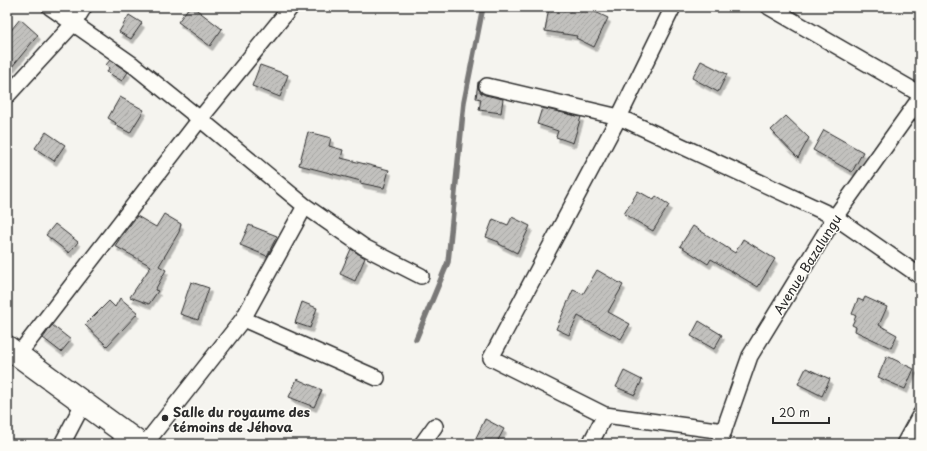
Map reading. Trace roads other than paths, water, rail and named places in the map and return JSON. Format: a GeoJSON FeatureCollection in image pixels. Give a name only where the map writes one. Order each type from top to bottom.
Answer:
{"type":"FeatureCollection","features":[{"type":"Feature","properties":{"kind":"street"},"geometry":{"type":"LineString","coordinates":[[50,7],[133,65],[305,206],[364,247],[421,276]]}},
{"type":"Feature","properties":{"kind":"street"},"geometry":{"type":"LineString","coordinates":[[7,96],[74,23],[84,7]]}},
{"type":"Feature","properties":{"kind":"street"},"geometry":{"type":"LineString","coordinates":[[140,444],[13,351],[291,7]]}},
{"type":"Feature","properties":{"kind":"street"},"geometry":{"type":"LineString","coordinates":[[673,7],[619,117],[491,358],[605,415],[721,437]]}},
{"type":"Feature","properties":{"kind":"street"},"geometry":{"type":"LineString","coordinates":[[768,7],[920,94]]}},
{"type":"Feature","properties":{"kind":"street"},"geometry":{"type":"LineString","coordinates":[[487,86],[619,117],[835,217],[920,276]]}},
{"type":"Feature","properties":{"kind":"street","name":"Avenue Bazalungu"},"geometry":{"type":"LineString","coordinates":[[721,437],[750,356],[835,217],[920,98]]}},
{"type":"Feature","properties":{"kind":"street"},"geometry":{"type":"LineString","coordinates":[[144,444],[243,319],[305,206]]}},
{"type":"Feature","properties":{"kind":"street"},"geometry":{"type":"LineString","coordinates":[[243,319],[377,378]]}},
{"type":"Feature","properties":{"kind":"street"},"geometry":{"type":"LineString","coordinates":[[62,444],[84,402]]}},
{"type":"Feature","properties":{"kind":"street"},"geometry":{"type":"LineString","coordinates":[[590,444],[605,415]]}},
{"type":"Feature","properties":{"kind":"street"},"geometry":{"type":"LineString","coordinates":[[904,444],[920,415]]}},
{"type":"Feature","properties":{"kind":"street"},"geometry":{"type":"LineString","coordinates":[[422,444],[435,426]]}},
{"type":"Feature","properties":{"kind":"waterway"},"geometry":{"type":"LineString","coordinates":[[416,339],[448,262],[464,102],[483,7]]}},
{"type":"Feature","properties":{"kind":"place","name":"Salle du royaume des témoins de Jéhova"},"geometry":{"type":"Point","coordinates":[165,418]}}]}
